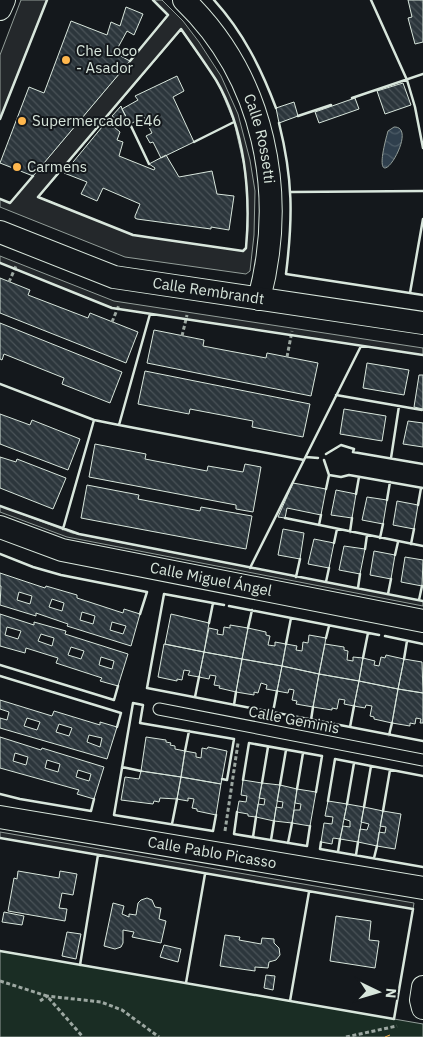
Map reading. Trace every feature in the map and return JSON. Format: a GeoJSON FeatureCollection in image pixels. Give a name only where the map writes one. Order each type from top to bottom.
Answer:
{"type":"FeatureCollection","features":[{"type":"Feature","properties":{"kind":"street"},"geometry":{"type":"LineString","coordinates":[[0,9],[4,0]]}},
{"type":"Feature","properties":{"kind":"street","name":"Calle Rossetti"},"geometry":{"type":"LineString","coordinates":[[184,0],[207,25],[235,69],[256,117],[263,143],[268,168],[272,221],[269,255],[260,299]]}},
{"type":"Feature","properties":{"kind":"street","name":"Calle Rembrandt"},"geometry":{"type":"LineString","coordinates":[[0,232],[114,277],[423,323]]}},
{"type":"Feature","properties":{"kind":"street","name":"Calle Miguel Ángel"},"geometry":{"type":"LineString","coordinates":[[0,527],[62,550],[423,621]]}},
{"type":"Feature","properties":{"kind":"street","name":"Calle Pablo Picasso"},"geometry":{"type":"LineString","coordinates":[[0,817],[423,888]]}},
{"type":"Feature","properties":{"kind":"street"},"geometry":{"type":"LineString","coordinates":[[423,987],[421,1000],[423,1008]]}},
{"type":"Feature","properties":{"kind":"lane","name":"Calle Geminis"},"geometry":{"type":"LineString","coordinates":[[160,709],[423,760]]}},
{"type":"Feature","properties":{"kind":"path"},"geometry":{"type":"LineString","coordinates":[[9,282],[16,266]]}},
{"type":"Feature","properties":{"kind":"path"},"geometry":{"type":"LineString","coordinates":[[112,322],[119,305]]}},
{"type":"Feature","properties":{"kind":"path"},"geometry":{"type":"LineString","coordinates":[[182,336],[187,315]]}},
{"type":"Feature","properties":{"kind":"path"},"geometry":{"type":"LineString","coordinates":[[287,357],[292,331]]}},
{"type":"Feature","properties":{"kind":"path"},"geometry":{"type":"LineString","coordinates":[[224,836],[239,738]]}},
{"type":"Feature","properties":{"kind":"path"},"geometry":{"type":"LineString","coordinates":[[0,981],[47,996],[101,1002],[122,1010],[159,1037]]}},
{"type":"Feature","properties":{"kind":"path"},"geometry":{"type":"LineString","coordinates":[[40,1001],[47,996]]}},
{"type":"Feature","properties":{"kind":"path"},"geometry":{"type":"LineString","coordinates":[[47,996],[83,1037]]}},
{"type":"Feature","properties":{"kind":"path"},"geometry":{"type":"LineString","coordinates":[[346,1037],[397,1026]]}},
{"type":"Feature","properties":{"kind":"green space"},"geometry":{"type":"Polygon","coordinates":[[[0,951],[423,1024],[423,1037],[0,1037],[0,951]]]}},
{"type":"Feature","properties":{"kind":"shaded area"},"geometry":{"type":"Polygon","coordinates":[[[21,0],[47,0],[0,119],[0,55],[21,0]]]}},
{"type":"Feature","properties":{"kind":"shaded area"},"geometry":{"type":"Polygon","coordinates":[[[153,0],[162,0],[183,21],[199,42],[221,76],[238,114],[250,160],[255,191],[254,235],[250,271],[246,274],[125,257],[0,207],[0,199],[10,203],[168,16],[153,0]],[[181,30],[39,197],[133,235],[243,251],[246,248],[248,226],[244,166],[234,122],[217,81],[181,30]]]}},
{"type":"Feature","properties":{"kind":"shaded area"},"geometry":{"type":"Polygon","coordinates":[[[0,256],[114,301],[423,348],[423,355],[112,308],[0,263],[0,256]]]}},
{"type":"Feature","properties":{"kind":"shaded area"},"geometry":{"type":"Polygon","coordinates":[[[0,506],[72,533],[423,601],[423,606],[67,537],[0,512],[0,506]]]}},
{"type":"Feature","properties":{"kind":"shaded area"},"geometry":{"type":"Polygon","coordinates":[[[0,832],[414,903],[413,909],[0,838],[0,832]]]}},
{"type":"Feature","properties":{"kind":"water"},"geometry":{"type":"Polygon","coordinates":[[[394,127],[401,130],[402,139],[399,151],[387,167],[383,167],[383,155],[388,131],[394,127]]]}},
{"type":"Feature","properties":{"kind":"building"},"geometry":{"type":"Polygon","coordinates":[[[408,0],[423,0],[423,42],[415,44],[408,18],[412,17],[408,0]]]}},
{"type":"Feature","properties":{"kind":"building"},"geometry":{"type":"Polygon","coordinates":[[[126,7],[143,14],[134,35],[127,31],[115,53],[130,61],[33,176],[0,163],[29,87],[44,93],[71,21],[107,35],[111,22],[120,26],[126,7]]]}},
{"type":"Feature","properties":{"kind":"building"},"geometry":{"type":"Polygon","coordinates":[[[177,76],[184,91],[173,97],[194,142],[161,158],[153,142],[150,143],[146,136],[152,133],[144,117],[130,124],[122,109],[138,100],[135,96],[177,76]]]}},
{"type":"Feature","properties":{"kind":"building"},"geometry":{"type":"Polygon","coordinates":[[[403,83],[411,105],[385,114],[377,91],[403,83]]]}},
{"type":"Feature","properties":{"kind":"building"},"geometry":{"type":"Polygon","coordinates":[[[355,98],[359,109],[319,123],[315,112],[355,98]]]}},
{"type":"Feature","properties":{"kind":"building"},"geometry":{"type":"Polygon","coordinates":[[[294,102],[298,116],[279,123],[276,108],[294,102]]]}},
{"type":"Feature","properties":{"kind":"building"},"geometry":{"type":"Polygon","coordinates":[[[121,106],[128,121],[122,123],[112,116],[121,106]]]}},
{"type":"Feature","properties":{"kind":"building"},"geometry":{"type":"Polygon","coordinates":[[[107,121],[120,132],[117,140],[123,142],[119,156],[154,170],[155,168],[149,164],[166,155],[179,177],[212,171],[217,194],[234,196],[229,230],[137,219],[135,216],[140,204],[103,188],[97,201],[81,194],[87,182],[64,173],[107,121]]]}},
{"type":"Feature","properties":{"kind":"building"},"geometry":{"type":"Polygon","coordinates":[[[0,278],[30,290],[28,295],[88,318],[90,313],[138,332],[126,363],[0,313],[0,278]]]}},
{"type":"Feature","properties":{"kind":"building"},"geometry":{"type":"Polygon","coordinates":[[[0,323],[122,372],[110,403],[62,384],[64,378],[4,354],[2,360],[0,359],[0,323]]]}},
{"type":"Feature","properties":{"kind":"building"},"geometry":{"type":"Polygon","coordinates":[[[154,330],[204,340],[203,346],[266,358],[267,353],[318,363],[311,396],[147,363],[154,330]]]}},
{"type":"Feature","properties":{"kind":"building"},"geometry":{"type":"Polygon","coordinates":[[[367,363],[409,370],[404,395],[363,388],[367,363]]]}},
{"type":"Feature","properties":{"kind":"building"},"geometry":{"type":"Polygon","coordinates":[[[145,371],[310,404],[303,437],[252,427],[253,421],[190,409],[189,414],[138,404],[145,371]]]}},
{"type":"Feature","properties":{"kind":"building"},"geometry":{"type":"Polygon","coordinates":[[[419,375],[423,375],[423,409],[414,407],[419,375]]]}},
{"type":"Feature","properties":{"kind":"building"},"geometry":{"type":"Polygon","coordinates":[[[344,409],[386,416],[382,441],[340,434],[344,409]]]}},
{"type":"Feature","properties":{"kind":"building"},"geometry":{"type":"Polygon","coordinates":[[[0,414],[30,425],[32,420],[80,439],[68,470],[0,444],[0,414]]]}},
{"type":"Feature","properties":{"kind":"building"},"geometry":{"type":"Polygon","coordinates":[[[408,421],[423,423],[423,447],[403,444],[408,421]]]}},
{"type":"Feature","properties":{"kind":"building"},"geometry":{"type":"Polygon","coordinates":[[[95,444],[146,454],[145,459],[207,471],[208,466],[243,472],[245,464],[261,467],[253,512],[236,509],[236,505],[89,477],[95,444]]]}},
{"type":"Feature","properties":{"kind":"building"},"geometry":{"type":"Polygon","coordinates":[[[0,457],[16,462],[17,459],[66,478],[53,509],[0,488],[0,457]]]}},
{"type":"Feature","properties":{"kind":"building"},"geometry":{"type":"Polygon","coordinates":[[[293,483],[326,489],[321,515],[287,508],[285,518],[278,517],[293,483]]]}},
{"type":"Feature","properties":{"kind":"building"},"geometry":{"type":"Polygon","coordinates":[[[87,485],[139,495],[138,499],[200,511],[201,507],[252,516],[246,549],[81,518],[87,485]]]}},
{"type":"Feature","properties":{"kind":"building"},"geometry":{"type":"Polygon","coordinates":[[[336,490],[356,494],[352,518],[331,515],[336,490]]]}},
{"type":"Feature","properties":{"kind":"building"},"geometry":{"type":"Polygon","coordinates":[[[367,497],[387,500],[383,524],[362,520],[367,497]]]}},
{"type":"Feature","properties":{"kind":"building"},"geometry":{"type":"Polygon","coordinates":[[[397,501],[418,505],[414,529],[393,525],[397,501]]]}},
{"type":"Feature","properties":{"kind":"building"},"geometry":{"type":"Polygon","coordinates":[[[283,529],[304,533],[300,559],[278,555],[283,529]]]}},
{"type":"Feature","properties":{"kind":"building"},"geometry":{"type":"Polygon","coordinates":[[[314,539],[334,543],[329,568],[308,564],[314,539]]]}},
{"type":"Feature","properties":{"kind":"building"},"geometry":{"type":"Polygon","coordinates":[[[344,546],[365,549],[360,574],[339,570],[344,546]]]}},
{"type":"Feature","properties":{"kind":"building"},"geometry":{"type":"Polygon","coordinates":[[[374,551],[395,555],[391,579],[370,575],[374,551]]]}},
{"type":"Feature","properties":{"kind":"building"},"geometry":{"type":"Polygon","coordinates":[[[405,557],[423,560],[422,586],[401,582],[405,557]]]}},
{"type":"Feature","properties":{"kind":"building"},"geometry":{"type":"Polygon","coordinates":[[[0,573],[45,588],[46,586],[77,595],[77,598],[123,613],[124,609],[140,614],[131,646],[67,626],[68,624],[36,613],[36,616],[0,605],[0,573]],[[19,592],[17,600],[30,604],[32,596],[19,592]],[[52,599],[49,607],[62,611],[64,603],[52,599]],[[82,612],[80,620],[93,624],[95,616],[82,612]],[[112,622],[110,630],[123,634],[126,626],[112,622]]]}},
{"type":"Feature","properties":{"kind":"building"},"geometry":{"type":"Polygon","coordinates":[[[0,614],[34,625],[34,622],[66,631],[65,634],[128,654],[118,686],[100,681],[102,678],[56,663],[58,658],[26,648],[25,653],[0,646],[0,614]],[[7,627],[5,635],[18,639],[21,631],[7,627]],[[41,634],[38,641],[52,646],[54,638],[41,634]],[[71,647],[68,655],[81,659],[84,651],[71,647]],[[101,657],[99,665],[112,669],[114,661],[101,657]]]}},
{"type":"Feature","properties":{"kind":"building"},"geometry":{"type":"Polygon","coordinates":[[[171,614],[209,623],[204,652],[165,644],[171,614]]]}},
{"type":"Feature","properties":{"kind":"building"},"geometry":{"type":"Polygon","coordinates":[[[230,625],[248,628],[242,659],[204,652],[209,628],[218,630],[217,634],[223,635],[224,627],[230,628],[230,625]]]}},
{"type":"Feature","properties":{"kind":"building"},"geometry":{"type":"Polygon","coordinates":[[[248,628],[266,632],[266,635],[270,636],[268,645],[275,646],[275,642],[286,644],[282,666],[242,659],[248,628]]]}},
{"type":"Feature","properties":{"kind":"building"},"geometry":{"type":"Polygon","coordinates":[[[309,635],[326,638],[319,674],[282,666],[286,644],[297,646],[296,650],[302,651],[303,642],[308,643],[309,635]]]}},
{"type":"Feature","properties":{"kind":"building"},"geometry":{"type":"Polygon","coordinates":[[[164,644],[204,652],[199,677],[188,675],[190,671],[184,670],[182,680],[177,679],[177,681],[158,677],[164,644]]]}},
{"type":"Feature","properties":{"kind":"building"},"geometry":{"type":"Polygon","coordinates":[[[325,644],[344,647],[344,650],[348,651],[347,660],[353,661],[353,657],[363,658],[359,681],[319,674],[325,644]]]}},
{"type":"Feature","properties":{"kind":"building"},"geometry":{"type":"Polygon","coordinates":[[[204,652],[242,659],[236,692],[214,685],[216,676],[210,675],[209,679],[199,677],[204,652]]]}},
{"type":"Feature","properties":{"kind":"building"},"geometry":{"type":"Polygon","coordinates":[[[386,655],[404,659],[398,689],[359,681],[363,658],[375,661],[374,665],[379,666],[381,657],[385,658],[386,655]]]}},
{"type":"Feature","properties":{"kind":"building"},"geometry":{"type":"Polygon","coordinates":[[[242,659],[282,666],[277,691],[266,689],[267,685],[261,683],[258,693],[254,692],[254,695],[236,692],[242,659]]]}},
{"type":"Feature","properties":{"kind":"building"},"geometry":{"type":"Polygon","coordinates":[[[404,659],[422,662],[423,693],[398,689],[404,659]]]}},
{"type":"Feature","properties":{"kind":"building"},"geometry":{"type":"Polygon","coordinates":[[[282,666],[319,674],[313,707],[296,704],[297,701],[292,700],[294,690],[289,689],[288,693],[277,691],[282,666]]]}},
{"type":"Feature","properties":{"kind":"building"},"geometry":{"type":"Polygon","coordinates":[[[319,674],[359,681],[354,706],[344,704],[345,700],[339,699],[337,709],[313,707],[319,674]]]}},
{"type":"Feature","properties":{"kind":"building"},"geometry":{"type":"Polygon","coordinates":[[[359,681],[398,689],[392,723],[374,719],[374,717],[370,716],[372,706],[366,705],[365,708],[354,706],[359,681]]]}},
{"type":"Feature","properties":{"kind":"building"},"geometry":{"type":"Polygon","coordinates":[[[398,689],[423,693],[423,723],[420,723],[421,719],[416,718],[415,724],[410,723],[410,726],[392,723],[398,689]]]}},
{"type":"Feature","properties":{"kind":"building"},"geometry":{"type":"Polygon","coordinates":[[[0,700],[52,716],[54,711],[100,725],[100,722],[117,727],[107,759],[0,728],[0,718],[7,720],[9,712],[0,709],[0,700]],[[27,718],[24,726],[37,730],[40,722],[27,718]],[[59,724],[56,732],[69,736],[72,728],[59,724]],[[89,735],[87,742],[100,747],[102,738],[89,735]]]}},
{"type":"Feature","properties":{"kind":"building"},"geometry":{"type":"Polygon","coordinates":[[[0,737],[104,767],[94,799],[77,794],[79,790],[0,768],[0,737]],[[15,753],[13,761],[26,765],[28,757],[15,753]],[[47,760],[45,768],[58,772],[60,764],[47,760]],[[78,770],[76,777],[89,781],[91,774],[78,770]]]}},
{"type":"Feature","properties":{"kind":"building"},"geometry":{"type":"Polygon","coordinates":[[[146,737],[166,740],[166,742],[171,743],[170,745],[175,746],[175,749],[185,751],[181,777],[141,771],[146,737]]]}},
{"type":"Feature","properties":{"kind":"building"},"geometry":{"type":"Polygon","coordinates":[[[208,747],[227,751],[221,784],[181,777],[185,751],[196,753],[196,757],[201,758],[202,748],[207,749],[208,747]]]}},
{"type":"Feature","properties":{"kind":"building"},"geometry":{"type":"Polygon","coordinates":[[[141,771],[181,777],[177,799],[160,798],[159,802],[154,801],[153,804],[121,800],[125,777],[139,779],[141,771]]]}},
{"type":"Feature","properties":{"kind":"building"},"geometry":{"type":"Polygon","coordinates":[[[181,777],[221,784],[216,815],[192,808],[194,799],[188,798],[188,801],[177,799],[181,777]]]}},
{"type":"Feature","properties":{"kind":"building"},"geometry":{"type":"Polygon","coordinates":[[[243,780],[262,783],[256,817],[237,812],[239,801],[246,802],[247,796],[241,795],[243,780]]]}},
{"type":"Feature","properties":{"kind":"building"},"geometry":{"type":"Polygon","coordinates":[[[262,783],[280,785],[274,821],[256,817],[258,804],[264,805],[265,799],[259,798],[262,783]]]}},
{"type":"Feature","properties":{"kind":"building"},"geometry":{"type":"Polygon","coordinates":[[[280,785],[297,789],[292,823],[274,821],[276,807],[282,808],[283,802],[277,801],[280,785]]]}},
{"type":"Feature","properties":{"kind":"building"},"geometry":{"type":"Polygon","coordinates":[[[297,789],[316,792],[310,826],[292,823],[294,810],[300,810],[301,804],[295,803],[297,789]]]}},
{"type":"Feature","properties":{"kind":"building"},"geometry":{"type":"Polygon","coordinates":[[[328,801],[347,804],[340,839],[333,838],[332,844],[321,842],[324,823],[332,824],[333,817],[325,816],[328,801]]]}},
{"type":"Feature","properties":{"kind":"building"},"geometry":{"type":"Polygon","coordinates":[[[347,804],[364,807],[358,842],[340,839],[343,826],[350,827],[350,821],[344,819],[347,804]]]}},
{"type":"Feature","properties":{"kind":"building"},"geometry":{"type":"Polygon","coordinates":[[[364,807],[383,811],[377,846],[358,842],[360,829],[367,830],[369,824],[361,822],[364,807]]]}},
{"type":"Feature","properties":{"kind":"building"},"geometry":{"type":"Polygon","coordinates":[[[383,811],[401,814],[395,849],[377,846],[379,832],[385,833],[386,827],[380,826],[383,811]]]}},
{"type":"Feature","properties":{"kind":"building"},"geometry":{"type":"Polygon","coordinates":[[[18,871],[59,878],[60,871],[77,874],[73,895],[62,893],[59,908],[67,909],[65,921],[8,911],[14,878],[17,879],[18,871]]]}},
{"type":"Feature","properties":{"kind":"building"},"geometry":{"type":"Polygon","coordinates":[[[147,898],[152,900],[155,907],[161,908],[159,919],[166,921],[161,943],[132,937],[134,932],[123,930],[123,943],[121,947],[115,949],[104,946],[113,903],[124,906],[122,914],[129,917],[129,914],[136,915],[138,903],[147,898]]]}},
{"type":"Feature","properties":{"kind":"building"},"geometry":{"type":"Polygon","coordinates":[[[4,912],[24,916],[22,925],[2,922],[4,912]]]}},
{"type":"Feature","properties":{"kind":"building"},"geometry":{"type":"Polygon","coordinates":[[[336,916],[371,921],[369,940],[379,941],[375,968],[330,961],[336,916]]]}},
{"type":"Feature","properties":{"kind":"building"},"geometry":{"type":"Polygon","coordinates":[[[67,932],[81,934],[76,959],[62,956],[67,932]]]}},
{"type":"Feature","properties":{"kind":"building"},"geometry":{"type":"Polygon","coordinates":[[[225,935],[240,937],[239,940],[261,944],[262,938],[274,939],[274,943],[279,948],[280,955],[276,960],[269,962],[268,968],[255,967],[255,971],[220,966],[225,935]]]}},
{"type":"Feature","properties":{"kind":"building"},"geometry":{"type":"Polygon","coordinates":[[[164,945],[181,949],[178,962],[160,957],[164,945]]]}},
{"type":"Feature","properties":{"kind":"building"},"geometry":{"type":"Polygon","coordinates":[[[266,975],[275,976],[273,990],[264,988],[266,975]]]}},
{"type":"Feature","properties":{"kind":"wall"},"geometry":{"type":"LineString","coordinates":[[0,119],[47,0]]}},
{"type":"Feature","properties":{"kind":"wall"},"geometry":{"type":"LineString","coordinates":[[130,61],[168,15],[153,0]]}},
{"type":"Feature","properties":{"kind":"wall"},"geometry":{"type":"LineString","coordinates":[[214,0],[234,25],[250,51],[276,108]]}},
{"type":"Feature","properties":{"kind":"wall"},"geometry":{"type":"LineString","coordinates":[[371,0],[407,80],[415,107],[423,148]]}},
{"type":"Feature","properties":{"kind":"wall"},"geometry":{"type":"LineString","coordinates":[[181,29],[216,80],[226,99],[240,140],[248,205],[246,248],[243,251],[133,235],[38,197],[181,29]]}},
{"type":"Feature","properties":{"kind":"wall"},"geometry":{"type":"LineString","coordinates":[[352,98],[423,74]]}},
{"type":"Feature","properties":{"kind":"wall"},"geometry":{"type":"LineString","coordinates":[[298,116],[331,105]]}},
{"type":"Feature","properties":{"kind":"wall"},"geometry":{"type":"LineString","coordinates":[[194,142],[234,122]]}},
{"type":"Feature","properties":{"kind":"wall"},"geometry":{"type":"LineString","coordinates":[[279,123],[287,162],[291,216],[286,274],[423,295]]}},
{"type":"Feature","properties":{"kind":"wall"},"geometry":{"type":"LineString","coordinates":[[130,124],[149,164]]}},
{"type":"Feature","properties":{"kind":"wall"},"geometry":{"type":"LineString","coordinates":[[0,199],[10,203],[33,176]]}},
{"type":"Feature","properties":{"kind":"wall"},"geometry":{"type":"LineString","coordinates":[[291,192],[423,191]]}},
{"type":"Feature","properties":{"kind":"wall"},"geometry":{"type":"LineString","coordinates":[[410,293],[423,219]]}},
{"type":"Feature","properties":{"kind":"wall"},"geometry":{"type":"LineString","coordinates":[[0,263],[112,308],[423,355]]}},
{"type":"Feature","properties":{"kind":"wall"},"geometry":{"type":"LineString","coordinates":[[94,420],[119,425],[150,314]]}},
{"type":"Feature","properties":{"kind":"wall"},"geometry":{"type":"LineString","coordinates":[[304,460],[361,346]]}},
{"type":"Feature","properties":{"kind":"wall"},"geometry":{"type":"LineString","coordinates":[[0,384],[94,420],[63,529]]}},
{"type":"Feature","properties":{"kind":"wall"},"geometry":{"type":"LineString","coordinates":[[336,395],[422,410]]}},
{"type":"Feature","properties":{"kind":"wall"},"geometry":{"type":"LineString","coordinates":[[391,458],[399,406]]}},
{"type":"Feature","properties":{"kind":"wall"},"geometry":{"type":"LineString","coordinates":[[119,425],[304,460],[250,568]]}},
{"type":"Feature","properties":{"kind":"wall"},"geometry":{"type":"LineString","coordinates":[[326,454],[341,445],[354,449],[353,452],[423,464]]}},
{"type":"Feature","properties":{"kind":"wall"},"geometry":{"type":"LineString","coordinates":[[306,457],[318,458]]}},
{"type":"Feature","properties":{"kind":"wall"},"geometry":{"type":"LineString","coordinates":[[324,460],[329,475],[341,477],[349,475],[423,488]]}},
{"type":"Feature","properties":{"kind":"wall"},"geometry":{"type":"LineString","coordinates":[[326,489],[329,475]]}},
{"type":"Feature","properties":{"kind":"wall"},"geometry":{"type":"LineString","coordinates":[[356,494],[359,477]]}},
{"type":"Feature","properties":{"kind":"wall"},"geometry":{"type":"LineString","coordinates":[[387,500],[390,482]]}},
{"type":"Feature","properties":{"kind":"wall"},"geometry":{"type":"LineString","coordinates":[[418,505],[421,488]]}},
{"type":"Feature","properties":{"kind":"wall"},"geometry":{"type":"LineString","coordinates":[[0,506],[79,534],[423,601]]}},
{"type":"Feature","properties":{"kind":"wall"},"geometry":{"type":"LineString","coordinates":[[319,525],[321,515]]}},
{"type":"Feature","properties":{"kind":"wall"},"geometry":{"type":"LineString","coordinates":[[285,518],[423,546]]}},
{"type":"Feature","properties":{"kind":"wall"},"geometry":{"type":"LineString","coordinates":[[350,532],[352,518]]}},
{"type":"Feature","properties":{"kind":"wall"},"geometry":{"type":"LineString","coordinates":[[380,538],[383,524]]}},
{"type":"Feature","properties":{"kind":"wall"},"geometry":{"type":"LineString","coordinates":[[334,543],[337,529]]}},
{"type":"Feature","properties":{"kind":"wall"},"geometry":{"type":"LineString","coordinates":[[411,544],[414,529]]}},
{"type":"Feature","properties":{"kind":"wall"},"geometry":{"type":"LineString","coordinates":[[365,549],[367,535]]}},
{"type":"Feature","properties":{"kind":"wall"},"geometry":{"type":"LineString","coordinates":[[395,555],[398,542]]}},
{"type":"Feature","properties":{"kind":"wall"},"geometry":{"type":"LineString","coordinates":[[0,554],[33,567],[61,575],[147,592],[140,614]]}},
{"type":"Feature","properties":{"kind":"wall"},"geometry":{"type":"LineString","coordinates":[[296,577],[300,559]]}},
{"type":"Feature","properties":{"kind":"wall"},"geometry":{"type":"LineString","coordinates":[[326,582],[329,568]]}},
{"type":"Feature","properties":{"kind":"wall"},"geometry":{"type":"LineString","coordinates":[[358,588],[360,574]]}},
{"type":"Feature","properties":{"kind":"wall"},"geometry":{"type":"LineString","coordinates":[[388,594],[391,579]]}},
{"type":"Feature","properties":{"kind":"wall"},"geometry":{"type":"LineString","coordinates":[[419,600],[422,586]]}},
{"type":"Feature","properties":{"kind":"wall"},"geometry":{"type":"LineString","coordinates":[[224,605],[164,594],[147,688],[423,741]]}},
{"type":"Feature","properties":{"kind":"wall"},"geometry":{"type":"LineString","coordinates":[[209,623],[213,603]]}},
{"type":"Feature","properties":{"kind":"wall"},"geometry":{"type":"LineString","coordinates":[[229,606],[379,635]]}},
{"type":"Feature","properties":{"kind":"wall"},"geometry":{"type":"LineString","coordinates":[[248,628],[252,610]]}},
{"type":"Feature","properties":{"kind":"wall"},"geometry":{"type":"LineString","coordinates":[[286,644],[291,618]]}},
{"type":"Feature","properties":{"kind":"wall"},"geometry":{"type":"LineString","coordinates":[[326,638],[329,626]]}},
{"type":"Feature","properties":{"kind":"wall"},"geometry":{"type":"LineString","coordinates":[[363,658],[368,633]]}},
{"type":"Feature","properties":{"kind":"wall"},"geometry":{"type":"LineString","coordinates":[[385,636],[423,644]]}},
{"type":"Feature","properties":{"kind":"wall"},"geometry":{"type":"LineString","coordinates":[[404,659],[407,641]]}},
{"type":"Feature","properties":{"kind":"wall"},"geometry":{"type":"LineString","coordinates":[[0,665],[114,700],[118,686]]}},
{"type":"Feature","properties":{"kind":"wall"},"geometry":{"type":"LineString","coordinates":[[0,676],[121,713],[117,727]]}},
{"type":"Feature","properties":{"kind":"wall"},"geometry":{"type":"LineString","coordinates":[[195,697],[199,677]]}},
{"type":"Feature","properties":{"kind":"wall"},"geometry":{"type":"LineString","coordinates":[[273,712],[277,691]]}},
{"type":"Feature","properties":{"kind":"wall"},"geometry":{"type":"LineString","coordinates":[[234,705],[236,692]]}},
{"type":"Feature","properties":{"kind":"wall"},"geometry":{"type":"LineString","coordinates":[[216,815],[213,831],[114,815],[133,703],[143,705],[140,723],[234,739],[227,780],[222,779]]}},
{"type":"Feature","properties":{"kind":"wall"},"geometry":{"type":"LineString","coordinates":[[350,727],[354,706]]}},
{"type":"Feature","properties":{"kind":"wall"},"geometry":{"type":"LineString","coordinates":[[311,720],[313,707]]}},
{"type":"Feature","properties":{"kind":"wall"},"geometry":{"type":"LineString","coordinates":[[389,735],[392,723]]}},
{"type":"Feature","properties":{"kind":"wall"},"geometry":{"type":"LineString","coordinates":[[185,751],[189,731]]}},
{"type":"Feature","properties":{"kind":"wall"},"geometry":{"type":"LineString","coordinates":[[243,780],[249,743],[322,756],[316,792]]}},
{"type":"Feature","properties":{"kind":"wall"},"geometry":{"type":"LineString","coordinates":[[262,783],[268,747]]}},
{"type":"Feature","properties":{"kind":"wall"},"geometry":{"type":"LineString","coordinates":[[280,785],[286,750]]}},
{"type":"Feature","properties":{"kind":"wall"},"geometry":{"type":"LineString","coordinates":[[297,789],[303,753]]}},
{"type":"Feature","properties":{"kind":"wall"},"geometry":{"type":"LineString","coordinates":[[328,801],[335,759],[423,776]]}},
{"type":"Feature","properties":{"kind":"wall"},"geometry":{"type":"LineString","coordinates":[[347,804],[354,763]]}},
{"type":"Feature","properties":{"kind":"wall"},"geometry":{"type":"LineString","coordinates":[[364,807],[371,766]]}},
{"type":"Feature","properties":{"kind":"wall"},"geometry":{"type":"LineString","coordinates":[[122,767],[141,771]]}},
{"type":"Feature","properties":{"kind":"wall"},"geometry":{"type":"LineString","coordinates":[[383,811],[390,770]]}},
{"type":"Feature","properties":{"kind":"wall"},"geometry":{"type":"LineString","coordinates":[[0,794],[91,811],[94,799]]}},
{"type":"Feature","properties":{"kind":"wall"},"geometry":{"type":"LineString","coordinates":[[172,824],[177,799]]}},
{"type":"Feature","properties":{"kind":"wall"},"geometry":{"type":"LineString","coordinates":[[237,812],[234,834],[307,846],[310,826]]}},
{"type":"Feature","properties":{"kind":"wall"},"geometry":{"type":"LineString","coordinates":[[253,837],[256,817]]}},
{"type":"Feature","properties":{"kind":"wall"},"geometry":{"type":"LineString","coordinates":[[271,840],[274,821]]}},
{"type":"Feature","properties":{"kind":"wall"},"geometry":{"type":"LineString","coordinates":[[288,843],[292,823]]}},
{"type":"Feature","properties":{"kind":"wall"},"geometry":{"type":"LineString","coordinates":[[0,838],[413,909],[394,1019],[0,951]]}},
{"type":"Feature","properties":{"kind":"wall"},"geometry":{"type":"LineString","coordinates":[[338,852],[340,839]]}},
{"type":"Feature","properties":{"kind":"wall"},"geometry":{"type":"LineString","coordinates":[[321,842],[320,849],[423,867]]}},
{"type":"Feature","properties":{"kind":"wall"},"geometry":{"type":"LineString","coordinates":[[356,855],[358,842]]}},
{"type":"Feature","properties":{"kind":"wall"},"geometry":{"type":"LineString","coordinates":[[374,858],[377,846]]}},
{"type":"Feature","properties":{"kind":"wall"},"geometry":{"type":"LineString","coordinates":[[80,965],[98,855]]}},
{"type":"Feature","properties":{"kind":"wall"},"geometry":{"type":"LineString","coordinates":[[186,983],[205,874]]}},
{"type":"Feature","properties":{"kind":"wall"},"geometry":{"type":"LineString","coordinates":[[290,1001],[309,892]]}},
{"type":"Feature","properties":{"kind":"power"},"geometry":{"type":"LineString","coordinates":[[385,1037],[390,1035]]}},
{"type":"Feature","properties":{"kind":"place","name":"Che Loco - Asador"},"geometry":{"type":"Point","coordinates":[66,60]}},
{"type":"Feature","properties":{"kind":"place","name":"Supermercado E46"},"geometry":{"type":"Point","coordinates":[22,121]}},
{"type":"Feature","properties":{"kind":"place","name":"Carmens"},"geometry":{"type":"Point","coordinates":[17,167]}}]}
